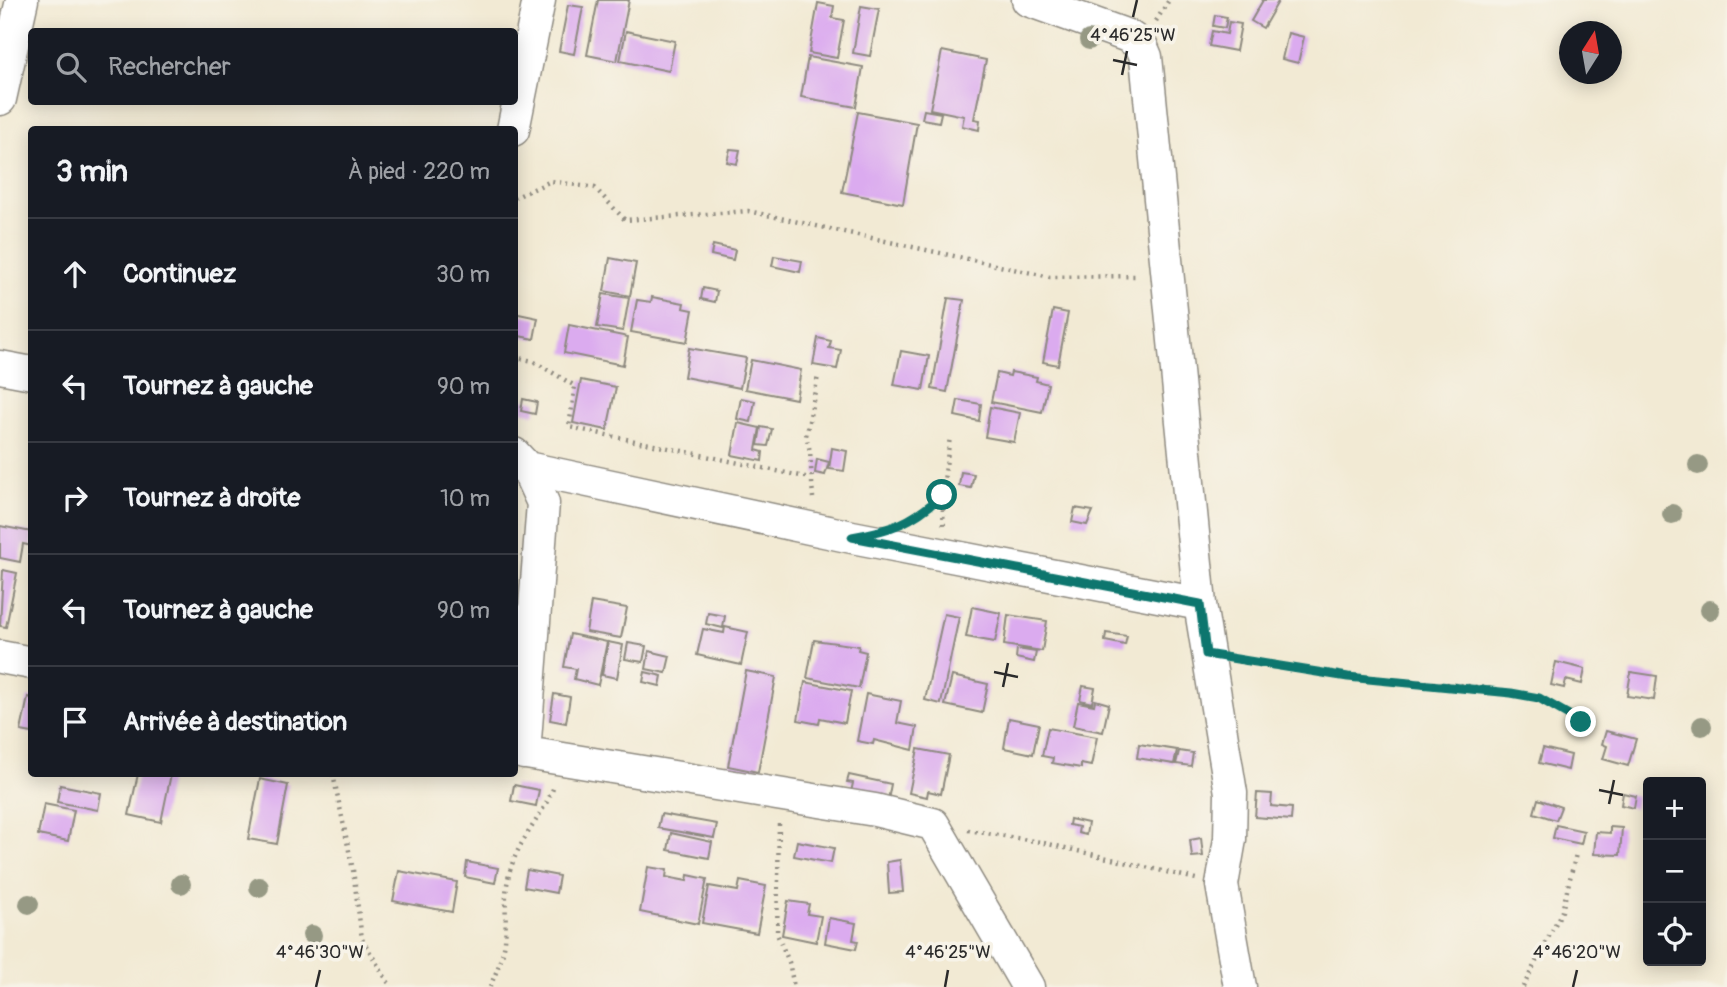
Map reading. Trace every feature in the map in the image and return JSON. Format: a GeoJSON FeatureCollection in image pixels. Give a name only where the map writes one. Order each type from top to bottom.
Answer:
{"type":"FeatureCollection","features":[{"type":"Feature","properties":{"kind":"street"},"geometry":{"type":"LineString","coordinates":[[0,99],[22,0]]}},
{"type":"Feature","properties":{"kind":"street"},"geometry":{"type":"LineString","coordinates":[[514,126],[539,0]]}},
{"type":"Feature","properties":{"kind":"street"},"geometry":{"type":"LineString","coordinates":[[1028,0],[1128,36],[1141,45],[1146,57],[1200,604],[1206,654],[1227,753],[1231,793],[1230,839],[1222,885],[1240,987]]}},
{"type":"Feature","properties":{"kind":"street"},"geometry":{"type":"LineString","coordinates":[[0,367],[28,372]]}},
{"type":"Feature","properties":{"kind":"street"},"geometry":{"type":"LineString","coordinates":[[519,462],[852,537],[1200,604]]}},
{"type":"Feature","properties":{"kind":"street"},"geometry":{"type":"LineString","coordinates":[[519,462],[540,495],[543,513],[519,752],[875,810],[933,824],[1028,987]]}},
{"type":"Feature","properties":{"kind":"street"},"geometry":{"type":"LineString","coordinates":[[0,657],[28,662]]}},
{"type":"Feature","properties":{"kind":"path"},"geometry":{"type":"LineString","coordinates":[[518,196],[551,181],[595,188],[625,220],[748,211],[1050,277],[1149,276]]}},
{"type":"Feature","properties":{"kind":"path"},"geometry":{"type":"LineString","coordinates":[[518,358],[533,361],[575,386],[569,426],[810,478]]}},
{"type":"Feature","properties":{"kind":"path"},"geometry":{"type":"LineString","coordinates":[[814,503],[810,451],[806,436],[818,376]]}},
{"type":"Feature","properties":{"kind":"path"},"geometry":{"type":"LineString","coordinates":[[901,525],[922,513],[942,495],[950,437]]}},
{"type":"Feature","properties":{"kind":"path"},"geometry":{"type":"LineString","coordinates":[[1206,654],[1348,677],[1539,698],[1581,722]]}},
{"type":"Feature","properties":{"kind":"path"},"geometry":{"type":"LineString","coordinates":[[489,987],[505,944],[505,894],[510,870],[523,838],[545,810],[564,759]]}},
{"type":"Feature","properties":{"kind":"path"},"geometry":{"type":"LineString","coordinates":[[334,777],[353,870],[362,939],[391,987]]}},
{"type":"Feature","properties":{"kind":"path"},"geometry":{"type":"LineString","coordinates":[[765,794],[776,811],[781,836],[777,934],[789,962],[794,987]]}},
{"type":"Feature","properties":{"kind":"path"},"geometry":{"type":"LineString","coordinates":[[933,824],[1040,842],[1222,885]]}},
{"type":"Feature","properties":{"kind":"path"},"geometry":{"type":"LineString","coordinates":[[1523,987],[1562,911],[1576,854]]}},
{"type":"Feature","properties":{"kind":"building"},"geometry":{"type":"Polygon","coordinates":[[[598,0],[629,0],[617,61],[587,55],[598,0]]]}},
{"type":"Feature","properties":{"kind":"building"},"geometry":{"type":"Polygon","coordinates":[[[1263,0],[1279,0],[1263,28],[1251,21],[1263,0]]]}},
{"type":"Feature","properties":{"kind":"building"},"geometry":{"type":"Polygon","coordinates":[[[818,3],[834,6],[832,18],[844,20],[837,58],[809,53],[818,3]]]}},
{"type":"Feature","properties":{"kind":"building"},"geometry":{"type":"Polygon","coordinates":[[[568,5],[583,7],[574,54],[559,51],[568,5]]]}},
{"type":"Feature","properties":{"kind":"building"},"geometry":{"type":"Polygon","coordinates":[[[861,6],[879,9],[870,56],[853,53],[861,6]]]}},
{"type":"Feature","properties":{"kind":"building"},"geometry":{"type":"Polygon","coordinates":[[[1215,15],[1227,17],[1225,28],[1213,26],[1215,15]]]}},
{"type":"Feature","properties":{"kind":"building"},"geometry":{"type":"Polygon","coordinates":[[[1229,22],[1241,24],[1236,51],[1209,46],[1212,31],[1227,34],[1229,22]]]}},
{"type":"Feature","properties":{"kind":"building"},"geometry":{"type":"Polygon","coordinates":[[[626,31],[675,41],[669,71],[620,61],[626,31]]]}},
{"type":"Feature","properties":{"kind":"building"},"geometry":{"type":"Polygon","coordinates":[[[1288,33],[1304,37],[1298,63],[1282,59],[1288,33]]]}},
{"type":"Feature","properties":{"kind":"building"},"geometry":{"type":"Polygon","coordinates":[[[942,51],[986,60],[974,119],[980,120],[979,130],[962,126],[964,116],[930,109],[942,51]]]}},
{"type":"Feature","properties":{"kind":"building"},"geometry":{"type":"Polygon","coordinates":[[[808,57],[863,67],[856,107],[801,97],[808,57]]]}},
{"type":"Feature","properties":{"kind":"building"},"geometry":{"type":"Polygon","coordinates":[[[924,110],[941,113],[939,122],[922,119],[924,110]]]}},
{"type":"Feature","properties":{"kind":"building"},"geometry":{"type":"Polygon","coordinates":[[[858,112],[917,123],[903,204],[842,192],[858,112]]]}},
{"type":"Feature","properties":{"kind":"building"},"geometry":{"type":"Polygon","coordinates":[[[730,149],[740,150],[737,164],[727,162],[730,149]]]}},
{"type":"Feature","properties":{"kind":"building"},"geometry":{"type":"Polygon","coordinates":[[[713,245],[735,250],[733,260],[711,255],[713,245]]]}},
{"type":"Feature","properties":{"kind":"building"},"geometry":{"type":"Polygon","coordinates":[[[774,256],[802,261],[800,272],[772,266],[774,256]]]}},
{"type":"Feature","properties":{"kind":"building"},"geometry":{"type":"Polygon","coordinates":[[[610,258],[636,263],[630,296],[604,291],[610,258]]]}},
{"type":"Feature","properties":{"kind":"building"},"geometry":{"type":"Polygon","coordinates":[[[703,288],[717,291],[715,302],[701,299],[703,288]]]}},
{"type":"Feature","properties":{"kind":"building"},"geometry":{"type":"Polygon","coordinates":[[[603,294],[629,298],[623,331],[597,327],[603,294]]]}},
{"type":"Feature","properties":{"kind":"building"},"geometry":{"type":"Polygon","coordinates":[[[652,297],[684,303],[683,308],[693,310],[687,342],[631,332],[637,300],[651,302],[652,297]]]}},
{"type":"Feature","properties":{"kind":"building"},"geometry":{"type":"Polygon","coordinates":[[[948,298],[964,300],[947,392],[932,389],[948,298]]]}},
{"type":"Feature","properties":{"kind":"building"},"geometry":{"type":"Polygon","coordinates":[[[1053,310],[1068,313],[1058,365],[1043,362],[1053,310]]]}},
{"type":"Feature","properties":{"kind":"building"},"geometry":{"type":"Polygon","coordinates":[[[518,314],[538,318],[534,339],[518,336],[518,314]]]}},
{"type":"Feature","properties":{"kind":"building"},"geometry":{"type":"Polygon","coordinates":[[[569,325],[628,337],[623,365],[564,353],[569,325]]]}},
{"type":"Feature","properties":{"kind":"building"},"geometry":{"type":"Polygon","coordinates":[[[818,338],[831,341],[829,348],[841,350],[837,369],[813,365],[818,338]]]}},
{"type":"Feature","properties":{"kind":"building"},"geometry":{"type":"Polygon","coordinates":[[[689,348],[746,358],[740,388],[684,377],[689,348]]]}},
{"type":"Feature","properties":{"kind":"building"},"geometry":{"type":"Polygon","coordinates":[[[901,351],[929,356],[923,390],[894,385],[901,351]]]}},
{"type":"Feature","properties":{"kind":"building"},"geometry":{"type":"Polygon","coordinates":[[[751,360],[801,370],[796,399],[745,389],[751,360]]]}},
{"type":"Feature","properties":{"kind":"building"},"geometry":{"type":"Polygon","coordinates":[[[1011,372],[1037,377],[1036,381],[1048,384],[1042,412],[991,402],[997,373],[1010,376],[1011,372]]]}},
{"type":"Feature","properties":{"kind":"building"},"geometry":{"type":"Polygon","coordinates":[[[581,380],[616,387],[607,430],[573,423],[581,380]]]}},
{"type":"Feature","properties":{"kind":"building"},"geometry":{"type":"Polygon","coordinates":[[[741,398],[755,401],[751,422],[737,419],[741,398]]]}},
{"type":"Feature","properties":{"kind":"building"},"geometry":{"type":"Polygon","coordinates":[[[523,399],[537,402],[535,414],[521,411],[523,399]]]}},
{"type":"Feature","properties":{"kind":"building"},"geometry":{"type":"Polygon","coordinates":[[[958,400],[981,404],[979,421],[955,416],[958,400]]]}},
{"type":"Feature","properties":{"kind":"building"},"geometry":{"type":"Polygon","coordinates":[[[990,407],[1020,413],[1014,442],[985,437],[990,407]]]}},
{"type":"Feature","properties":{"kind":"building"},"geometry":{"type":"Polygon","coordinates":[[[738,423],[760,428],[756,450],[763,452],[762,461],[732,455],[738,423]]]}},
{"type":"Feature","properties":{"kind":"building"},"geometry":{"type":"Polygon","coordinates":[[[761,427],[772,429],[768,446],[758,445],[761,427]]]}},
{"type":"Feature","properties":{"kind":"building"},"geometry":{"type":"Polygon","coordinates":[[[832,448],[847,451],[844,471],[829,469],[832,448]]]}},
{"type":"Feature","properties":{"kind":"building"},"geometry":{"type":"Polygon","coordinates":[[[817,459],[829,462],[825,475],[815,473],[817,459]]]}},
{"type":"Feature","properties":{"kind":"building"},"geometry":{"type":"Polygon","coordinates":[[[961,472],[974,474],[971,488],[959,486],[961,472]]]}},
{"type":"Feature","properties":{"kind":"building"},"geometry":{"type":"Polygon","coordinates":[[[1075,508],[1093,511],[1087,525],[1072,522],[1075,508]]]}},
{"type":"Feature","properties":{"kind":"building"},"geometry":{"type":"Polygon","coordinates":[[[0,526],[28,531],[28,545],[23,544],[20,562],[0,558],[0,526]]]}},
{"type":"Feature","properties":{"kind":"building"},"geometry":{"type":"Polygon","coordinates":[[[3,570],[17,573],[6,627],[0,626],[3,570]]]}},
{"type":"Feature","properties":{"kind":"building"},"geometry":{"type":"Polygon","coordinates":[[[591,602],[627,608],[621,638],[586,632],[591,602]]]}},
{"type":"Feature","properties":{"kind":"building"},"geometry":{"type":"Polygon","coordinates":[[[972,607],[1001,613],[995,642],[966,637],[972,607]]]}},
{"type":"Feature","properties":{"kind":"building"},"geometry":{"type":"Polygon","coordinates":[[[708,613],[725,616],[723,628],[706,624],[708,613]]]}},
{"type":"Feature","properties":{"kind":"building"},"geometry":{"type":"Polygon","coordinates":[[[944,614],[959,617],[941,704],[925,700],[944,614]]]}},
{"type":"Feature","properties":{"kind":"building"},"geometry":{"type":"Polygon","coordinates":[[[1008,615],[1047,621],[1042,651],[1004,645],[1008,615]]]}},
{"type":"Feature","properties":{"kind":"building"},"geometry":{"type":"Polygon","coordinates":[[[725,627],[748,632],[741,665],[697,655],[703,629],[724,633],[725,627]]]}},
{"type":"Feature","properties":{"kind":"building"},"geometry":{"type":"Polygon","coordinates":[[[1106,633],[1127,636],[1125,645],[1105,641],[1106,633]]]}},
{"type":"Feature","properties":{"kind":"building"},"geometry":{"type":"Polygon","coordinates":[[[570,634],[607,642],[598,685],[574,679],[576,669],[564,667],[570,634]]]}},
{"type":"Feature","properties":{"kind":"building"},"geometry":{"type":"Polygon","coordinates":[[[814,640],[859,646],[858,650],[866,652],[859,688],[807,678],[814,640]]]}},
{"type":"Feature","properties":{"kind":"building"},"geometry":{"type":"Polygon","coordinates":[[[608,642],[623,645],[617,678],[602,675],[608,642]]]}},
{"type":"Feature","properties":{"kind":"building"},"geometry":{"type":"Polygon","coordinates":[[[628,643],[646,646],[643,662],[625,659],[628,643]]]}},
{"type":"Feature","properties":{"kind":"building"},"geometry":{"type":"Polygon","coordinates":[[[1017,649],[1036,652],[1034,662],[1016,658],[1017,649]]]}},
{"type":"Feature","properties":{"kind":"building"},"geometry":{"type":"Polygon","coordinates":[[[649,651],[670,656],[666,673],[646,669],[649,651]]]}},
{"type":"Feature","properties":{"kind":"building"},"geometry":{"type":"Polygon","coordinates":[[[1556,662],[1585,669],[1582,684],[1566,680],[1564,688],[1551,685],[1556,662]]]}},
{"type":"Feature","properties":{"kind":"building"},"geometry":{"type":"Polygon","coordinates":[[[746,671],[776,677],[758,772],[728,766],[746,671]]]}},
{"type":"Feature","properties":{"kind":"building"},"geometry":{"type":"Polygon","coordinates":[[[645,672],[662,676],[660,686],[643,682],[645,672]]]}},
{"type":"Feature","properties":{"kind":"building"},"geometry":{"type":"Polygon","coordinates":[[[1631,672],[1657,676],[1654,700],[1627,696],[1631,672]]]}},
{"type":"Feature","properties":{"kind":"building"},"geometry":{"type":"Polygon","coordinates":[[[952,676],[988,684],[982,713],[945,705],[952,676]]]}},
{"type":"Feature","properties":{"kind":"building"},"geometry":{"type":"Polygon","coordinates":[[[805,682],[851,691],[845,723],[820,718],[819,724],[798,720],[805,682]]]}},
{"type":"Feature","properties":{"kind":"building"},"geometry":{"type":"Polygon","coordinates":[[[1083,686],[1095,688],[1092,703],[1080,700],[1083,686]]]}},
{"type":"Feature","properties":{"kind":"building"},"geometry":{"type":"Polygon","coordinates":[[[554,694],[570,697],[566,723],[550,720],[554,694]]]}},
{"type":"Feature","properties":{"kind":"building"},"geometry":{"type":"Polygon","coordinates":[[[866,694],[901,701],[897,723],[917,727],[913,750],[874,740],[873,744],[857,741],[866,694]]]}},
{"type":"Feature","properties":{"kind":"building"},"geometry":{"type":"Polygon","coordinates":[[[28,697],[28,732],[21,731],[28,697]]]}},
{"type":"Feature","properties":{"kind":"building"},"geometry":{"type":"Polygon","coordinates":[[[1095,700],[1109,704],[1103,732],[1073,726],[1078,702],[1094,705],[1095,700]]]}},
{"type":"Feature","properties":{"kind":"building"},"geometry":{"type":"Polygon","coordinates":[[[1009,718],[1039,724],[1033,754],[1004,748],[1009,718]]]}},
{"type":"Feature","properties":{"kind":"building"},"geometry":{"type":"Polygon","coordinates":[[[1048,728],[1097,737],[1091,766],[1081,764],[1081,768],[1052,763],[1053,758],[1042,756],[1048,728]]]}},
{"type":"Feature","properties":{"kind":"building"},"geometry":{"type":"Polygon","coordinates":[[[1606,731],[1636,739],[1628,766],[1603,759],[1607,746],[1602,744],[1606,731]]]}},
{"type":"Feature","properties":{"kind":"building"},"geometry":{"type":"Polygon","coordinates":[[[1139,744],[1177,750],[1174,764],[1137,758],[1139,744]]]}},
{"type":"Feature","properties":{"kind":"building"},"geometry":{"type":"Polygon","coordinates":[[[1543,748],[1571,755],[1568,770],[1539,763],[1543,748]]]}},
{"type":"Feature","properties":{"kind":"building"},"geometry":{"type":"Polygon","coordinates":[[[918,749],[949,755],[941,794],[928,791],[927,797],[909,793],[918,749]]]}},
{"type":"Feature","properties":{"kind":"building"},"geometry":{"type":"Polygon","coordinates":[[[1179,751],[1193,753],[1191,766],[1176,764],[1179,751]]]}},
{"type":"Feature","properties":{"kind":"building"},"geometry":{"type":"Polygon","coordinates":[[[849,775],[891,784],[888,800],[851,792],[853,783],[847,782],[849,775]]]}},
{"type":"Feature","properties":{"kind":"building"},"geometry":{"type":"Polygon","coordinates":[[[137,777],[170,777],[161,822],[129,815],[137,777]]]}},
{"type":"Feature","properties":{"kind":"building"},"geometry":{"type":"Polygon","coordinates":[[[260,779],[288,785],[277,844],[248,839],[260,779]]]}},
{"type":"Feature","properties":{"kind":"building"},"geometry":{"type":"Polygon","coordinates":[[[60,785],[101,793],[98,810],[57,802],[60,785]]]}},
{"type":"Feature","properties":{"kind":"building"},"geometry":{"type":"Polygon","coordinates":[[[514,785],[539,790],[536,806],[511,801],[514,785]]]}},
{"type":"Feature","properties":{"kind":"building"},"geometry":{"type":"Polygon","coordinates":[[[1257,793],[1272,794],[1271,806],[1292,808],[1291,820],[1255,817],[1257,793]]]}},
{"type":"Feature","properties":{"kind":"building"},"geometry":{"type":"Polygon","coordinates":[[[1623,793],[1636,796],[1634,808],[1621,805],[1623,793]]]}},
{"type":"Feature","properties":{"kind":"building"},"geometry":{"type":"Polygon","coordinates":[[[1538,799],[1561,807],[1556,820],[1534,813],[1538,799]]]}},
{"type":"Feature","properties":{"kind":"building"},"geometry":{"type":"Polygon","coordinates":[[[44,804],[74,810],[68,841],[38,835],[44,804]]]}},
{"type":"Feature","properties":{"kind":"building"},"geometry":{"type":"Polygon","coordinates":[[[661,814],[717,824],[714,838],[658,828],[661,814]]]}},
{"type":"Feature","properties":{"kind":"building"},"geometry":{"type":"Polygon","coordinates":[[[1070,819],[1088,823],[1086,835],[1078,833],[1079,827],[1069,825],[1070,819]]]}},
{"type":"Feature","properties":{"kind":"building"},"geometry":{"type":"Polygon","coordinates":[[[1556,825],[1584,831],[1581,844],[1553,838],[1556,825]]]}},
{"type":"Feature","properties":{"kind":"building"},"geometry":{"type":"Polygon","coordinates":[[[1610,827],[1622,828],[1620,855],[1594,854],[1596,832],[1610,833],[1610,827]]]}},
{"type":"Feature","properties":{"kind":"building"},"geometry":{"type":"Polygon","coordinates":[[[671,833],[712,842],[709,858],[668,850],[671,833]]]}},
{"type":"Feature","properties":{"kind":"building"},"geometry":{"type":"Polygon","coordinates":[[[1201,838],[1203,856],[1192,857],[1190,840],[1201,838]]]}},
{"type":"Feature","properties":{"kind":"building"},"geometry":{"type":"Polygon","coordinates":[[[797,841],[834,848],[831,863],[794,856],[797,841]]]}},
{"type":"Feature","properties":{"kind":"building"},"geometry":{"type":"Polygon","coordinates":[[[900,860],[903,892],[889,893],[887,862],[900,860]]]}},
{"type":"Feature","properties":{"kind":"building"},"geometry":{"type":"Polygon","coordinates":[[[467,862],[498,868],[495,883],[465,877],[467,862]]]}},
{"type":"Feature","properties":{"kind":"building"},"geometry":{"type":"Polygon","coordinates":[[[648,867],[667,870],[666,877],[687,881],[688,875],[707,879],[698,924],[640,912],[648,867]]]}},
{"type":"Feature","properties":{"kind":"building"},"geometry":{"type":"Polygon","coordinates":[[[527,870],[559,876],[556,893],[524,887],[527,870]]]}},
{"type":"Feature","properties":{"kind":"building"},"geometry":{"type":"Polygon","coordinates":[[[399,871],[457,882],[452,912],[393,901],[399,871]]]}},
{"type":"Feature","properties":{"kind":"building"},"geometry":{"type":"Polygon","coordinates":[[[740,881],[766,886],[757,933],[702,923],[709,886],[738,891],[740,881]]]}},
{"type":"Feature","properties":{"kind":"building"},"geometry":{"type":"Polygon","coordinates":[[[788,901],[809,904],[807,914],[821,916],[816,942],[782,935],[788,901]]]}},
{"type":"Feature","properties":{"kind":"building"},"geometry":{"type":"Polygon","coordinates":[[[829,918],[856,923],[853,940],[858,941],[856,949],[825,943],[829,918]]]}},
{"type":"Feature","properties":{"kind":"route"},"geometry":{"type":"LineString","coordinates":[[942,495],[922,513],[891,530],[852,537],[1200,604],[1206,654],[1348,677],[1539,698],[1581,722]]}}]}
